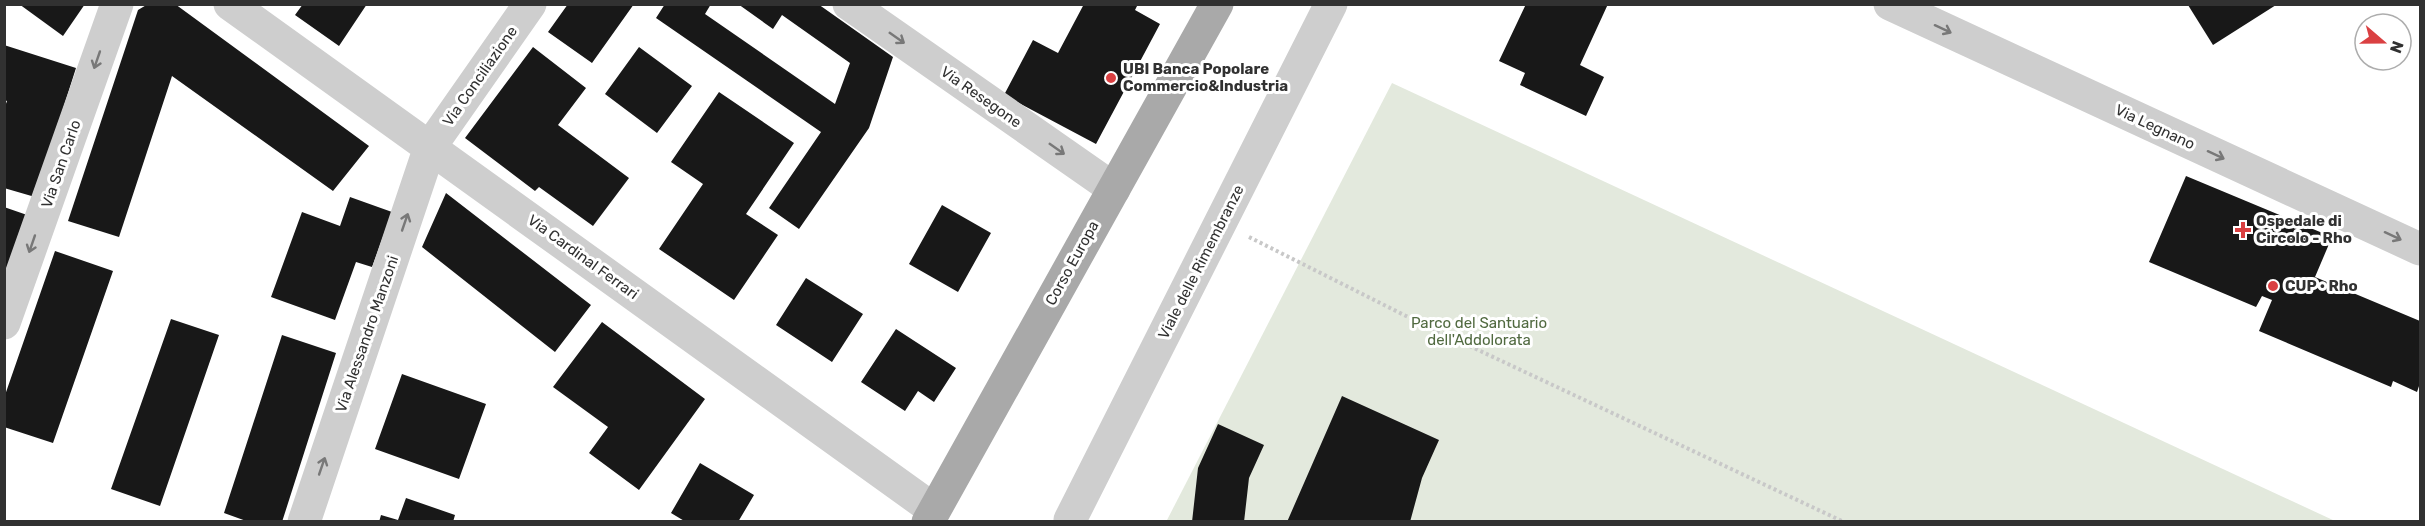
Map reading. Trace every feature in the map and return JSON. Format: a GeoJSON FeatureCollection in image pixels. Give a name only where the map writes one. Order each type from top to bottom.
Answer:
{"type":"FeatureCollection","features":[{"type":"Feature","properties":{"kind":"main road","name":"Corso Europa"},"geometry":{"type":"LineString","coordinates":[[931,516],[1217,4]]}},
{"type":"Feature","properties":{"kind":"street","name":"Via San Carlo"},"geometry":{"type":"LineString","coordinates":[[4,323],[117,4]]}},
{"type":"Feature","properties":{"kind":"street","name":"Via Cardinal Ferrari"},"geometry":{"type":"LineString","coordinates":[[230,4],[430,147],[931,516]]}},
{"type":"Feature","properties":{"kind":"street","name":"Via Conciliazione"},"geometry":{"type":"LineString","coordinates":[[430,147],[530,4]]}},
{"type":"Feature","properties":{"kind":"street","name":"Via Resegone"},"geometry":{"type":"LineString","coordinates":[[849,4],[1114,189]]}},
{"type":"Feature","properties":{"kind":"street","name":"Viale delle Rimembranze"},"geometry":{"type":"LineString","coordinates":[[1070,520],[1331,4]]}},
{"type":"Feature","properties":{"kind":"street","name":"Via Legnano"},"geometry":{"type":"LineString","coordinates":[[1890,4],[2421,249]]}},
{"type":"Feature","properties":{"kind":"street","name":"Via Alessandro Manzoni"},"geometry":{"type":"LineString","coordinates":[[304,522],[430,147]]}},
{"type":"Feature","properties":{"kind":"path"},"geometry":{"type":"LineString","coordinates":[[1221,223],[1408,317],[1844,522]]}},
{"type":"Feature","properties":{"kind":"green space","name":"Parco del Santuario dell'Addolorata"},"geometry":{"type":"Polygon","coordinates":[[[1392,83],[2335,521],[1166,522],[1392,83]]]}},
{"type":"Feature","properties":{"kind":"building"},"geometry":{"type":"Polygon","coordinates":[[[19,4],[85,4],[63,36],[19,4]]]}},
{"type":"Feature","properties":{"kind":"building"},"geometry":{"type":"Polygon","coordinates":[[[148,4],[175,4],[369,146],[333,191],[172,76],[119,237],[68,221],[138,10],[148,4]]]}},
{"type":"Feature","properties":{"kind":"building"},"geometry":{"type":"Polygon","coordinates":[[[303,4],[367,4],[339,46],[295,15],[303,4]]]}},
{"type":"Feature","properties":{"kind":"building"},"geometry":{"type":"Polygon","coordinates":[[[568,4],[634,4],[592,63],[548,32],[568,4]]]}},
{"type":"Feature","properties":{"kind":"building"},"geometry":{"type":"Polygon","coordinates":[[[665,4],[711,4],[705,14],[835,104],[850,63],[782,15],[773,29],[738,4],[818,4],[893,57],[869,128],[799,229],[769,208],[821,132],[656,18],[665,4]]]}},
{"type":"Feature","properties":{"kind":"building"},"geometry":{"type":"Polygon","coordinates":[[[1084,4],[1138,4],[1135,10],[1160,24],[1096,144],[1004,95],[1033,40],[1058,53],[1084,4]]]}},
{"type":"Feature","properties":{"kind":"building"},"geometry":{"type":"Polygon","coordinates":[[[1526,4],[1608,4],[1580,65],[1604,77],[1586,116],[1520,85],[1525,73],[1499,61],[1526,4]]]}},
{"type":"Feature","properties":{"kind":"building"},"geometry":{"type":"Polygon","coordinates":[[[2188,5],[2276,5],[2213,45],[2188,5]]]}},
{"type":"Feature","properties":{"kind":"building"},"geometry":{"type":"Polygon","coordinates":[[[4,45],[76,68],[35,197],[4,188],[4,109],[7,101],[4,100],[4,45]]]}},
{"type":"Feature","properties":{"kind":"building"},"geometry":{"type":"Polygon","coordinates":[[[533,47],[586,88],[558,125],[629,178],[593,226],[539,187],[535,191],[465,138],[533,47]]]}},
{"type":"Feature","properties":{"kind":"building"},"geometry":{"type":"Polygon","coordinates":[[[639,47],[692,86],[657,133],[605,94],[639,47]]]}},
{"type":"Feature","properties":{"kind":"building"},"geometry":{"type":"Polygon","coordinates":[[[719,92],[794,143],[746,214],[778,235],[734,300],[659,249],[703,184],[671,162],[719,92]]]}},
{"type":"Feature","properties":{"kind":"building","name":"CUP • Rho"},"geometry":{"type":"Polygon","coordinates":[[[2186,176],[2332,237],[2315,277],[2420,321],[2420,383],[2417,392],[2393,381],[2391,387],[2259,331],[2272,300],[2262,296],[2256,307],[2149,262],[2186,176]]]}},
{"type":"Feature","properties":{"kind":"building"},"geometry":{"type":"Polygon","coordinates":[[[446,193],[591,305],[555,352],[422,247],[446,193]]]}},
{"type":"Feature","properties":{"kind":"building"},"geometry":{"type":"Polygon","coordinates":[[[350,197],[392,212],[372,267],[356,262],[335,320],[271,297],[302,212],[340,226],[350,197]]]}},
{"type":"Feature","properties":{"kind":"building"},"geometry":{"type":"Polygon","coordinates":[[[942,205],[991,233],[958,292],[909,264],[942,205]]]}},
{"type":"Feature","properties":{"kind":"building"},"geometry":{"type":"Polygon","coordinates":[[[4,207],[30,216],[4,283],[4,207]]]}},
{"type":"Feature","properties":{"kind":"building"},"geometry":{"type":"Polygon","coordinates":[[[55,251],[113,271],[53,443],[4,427],[4,398],[55,251]]]}},
{"type":"Feature","properties":{"kind":"building"},"geometry":{"type":"Polygon","coordinates":[[[806,278],[863,314],[832,362],[776,325],[806,278]]]}},
{"type":"Feature","properties":{"kind":"building"},"geometry":{"type":"Polygon","coordinates":[[[171,319],[219,335],[160,506],[111,489],[171,319]]]}},
{"type":"Feature","properties":{"kind":"building"},"geometry":{"type":"Polygon","coordinates":[[[602,322],[705,399],[639,490],[589,453],[608,427],[553,387],[602,322]]]}},
{"type":"Feature","properties":{"kind":"building"},"geometry":{"type":"Polygon","coordinates":[[[896,329],[956,368],[934,402],[918,391],[905,411],[861,382],[896,329]]]}},
{"type":"Feature","properties":{"kind":"building"},"geometry":{"type":"Polygon","coordinates":[[[282,335],[336,353],[282,522],[249,522],[224,513],[282,335]]]}},
{"type":"Feature","properties":{"kind":"building"},"geometry":{"type":"Polygon","coordinates":[[[402,374],[486,404],[459,479],[375,449],[402,374]]]}},
{"type":"Feature","properties":{"kind":"building"},"geometry":{"type":"Polygon","coordinates":[[[1342,396],[1439,440],[1422,478],[1410,522],[1287,522],[1342,396]]]}},
{"type":"Feature","properties":{"kind":"building"},"geometry":{"type":"Polygon","coordinates":[[[1218,424],[1264,445],[1249,478],[1244,522],[1192,522],[1198,468],[1218,424]]]}},
{"type":"Feature","properties":{"kind":"building"},"geometry":{"type":"Polygon","coordinates":[[[700,463],[754,495],[738,522],[686,522],[671,513],[700,463]]]}},
{"type":"Feature","properties":{"kind":"building"},"geometry":{"type":"Polygon","coordinates":[[[406,498],[455,515],[453,522],[379,522],[381,515],[398,520],[406,498]]]}},
{"type":"Feature","properties":{"kind":"place","name":"UBI Banca Popolare Commercio&Industria"},"geometry":{"type":"Point","coordinates":[1111,78]}},
{"type":"Feature","properties":{"kind":"place","name":"Ospedale di Circolo - Rho"},"geometry":{"type":"Point","coordinates":[2243,230]}},
{"type":"Feature","properties":{"kind":"place","name":"CUP • Rho"},"geometry":{"type":"Point","coordinates":[2273,286]}}]}
